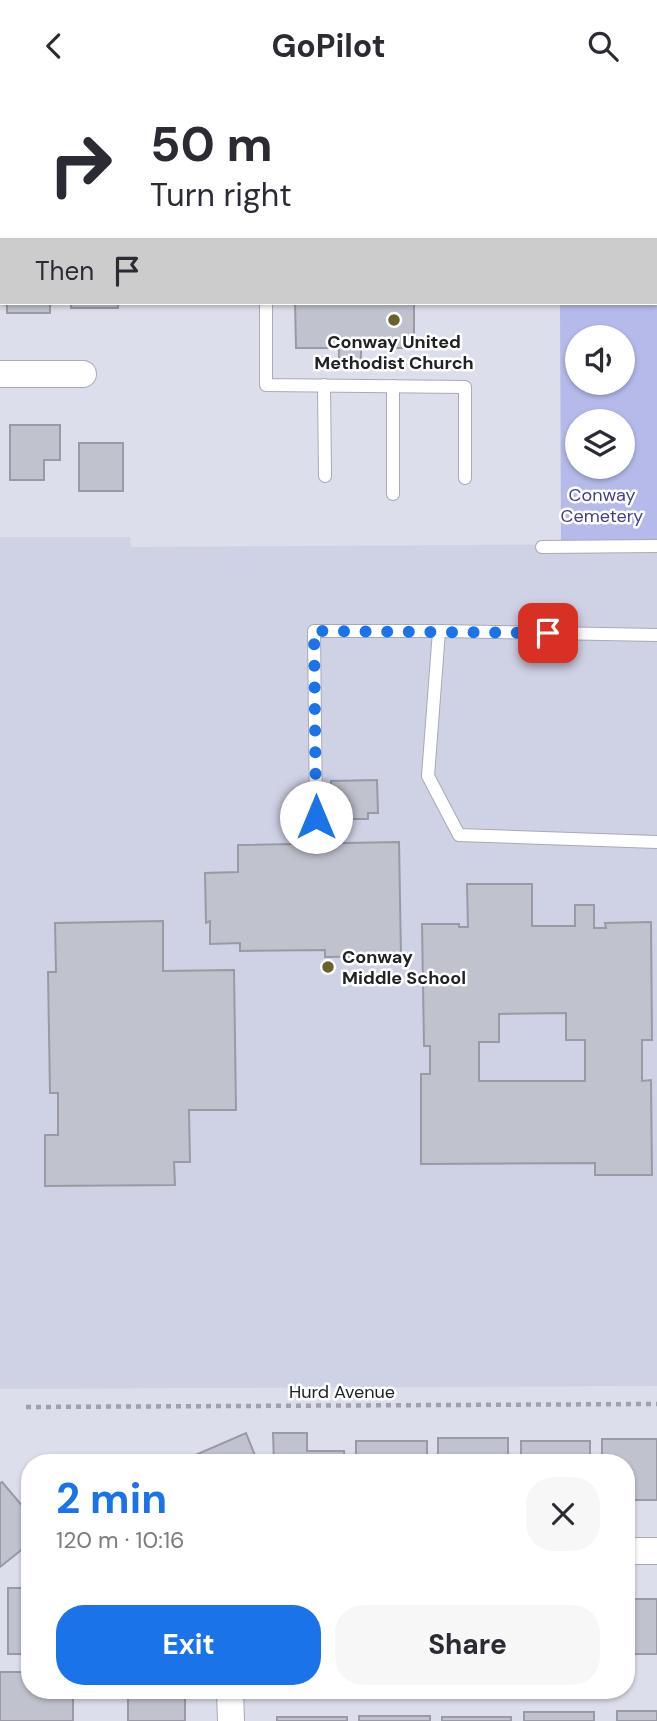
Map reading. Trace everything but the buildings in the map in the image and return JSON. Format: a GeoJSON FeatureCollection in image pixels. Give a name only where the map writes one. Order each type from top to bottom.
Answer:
{"type":"FeatureCollection","features":[{"type":"Feature","properties":{"kind":"street"},"geometry":{"type":"LineString","coordinates":[[0,374],[83,374]]}},
{"type":"Feature","properties":{"kind":"street"},"geometry":{"type":"LineString","coordinates":[[635,1551],[657,1551]]}},
{"type":"Feature","properties":{"kind":"street"},"geometry":{"type":"LineString","coordinates":[[230,1699],[230,1721]]}},
{"type":"Feature","properties":{"kind":"lane"},"geometry":{"type":"LineString","coordinates":[[266,305],[266,385],[464,387],[465,478]]}},
{"type":"Feature","properties":{"kind":"lane"},"geometry":{"type":"LineString","coordinates":[[324,385],[325,476]]}},
{"type":"Feature","properties":{"kind":"lane"},"geometry":{"type":"LineString","coordinates":[[393,386],[393,494]]}},
{"type":"Feature","properties":{"kind":"lane"},"geometry":{"type":"LineString","coordinates":[[542,547],[657,546]]}},
{"type":"Feature","properties":{"kind":"lane"},"geometry":{"type":"LineString","coordinates":[[316,817],[314,631],[657,635]]}},
{"type":"Feature","properties":{"kind":"lane"},"geometry":{"type":"LineString","coordinates":[[439,631],[428,776],[459,835],[657,842]]}},
{"type":"Feature","properties":{"kind":"path","name":"Hurd Avenue"},"geometry":{"type":"LineString","coordinates":[[26,1407],[657,1404]]}},
{"type":"Feature","properties":{"kind":"shaded area","name":"Conway Middle School"},"geometry":{"type":"Polygon","coordinates":[[[0,537],[130,537],[131,547],[657,544],[657,1386],[0,1389],[0,537]]]}},
{"type":"Feature","properties":{"kind":"green space","name":"Conway Cemetery"},"geometry":{"type":"Polygon","coordinates":[[[560,305],[657,305],[657,544],[561,545],[560,305]]]}},
{"type":"Feature","properties":{"kind":"place","name":"Conway United Methodist Church"},"geometry":{"type":"Point","coordinates":[394,320]}},
{"type":"Feature","properties":{"kind":"place","name":"Conway Middle School"},"geometry":{"type":"Point","coordinates":[328,967]}},
{"type":"Feature","properties":{"kind":"route"},"geometry":{"type":"LineString","coordinates":[[316,817],[314,631],[548,633]]}}]}
